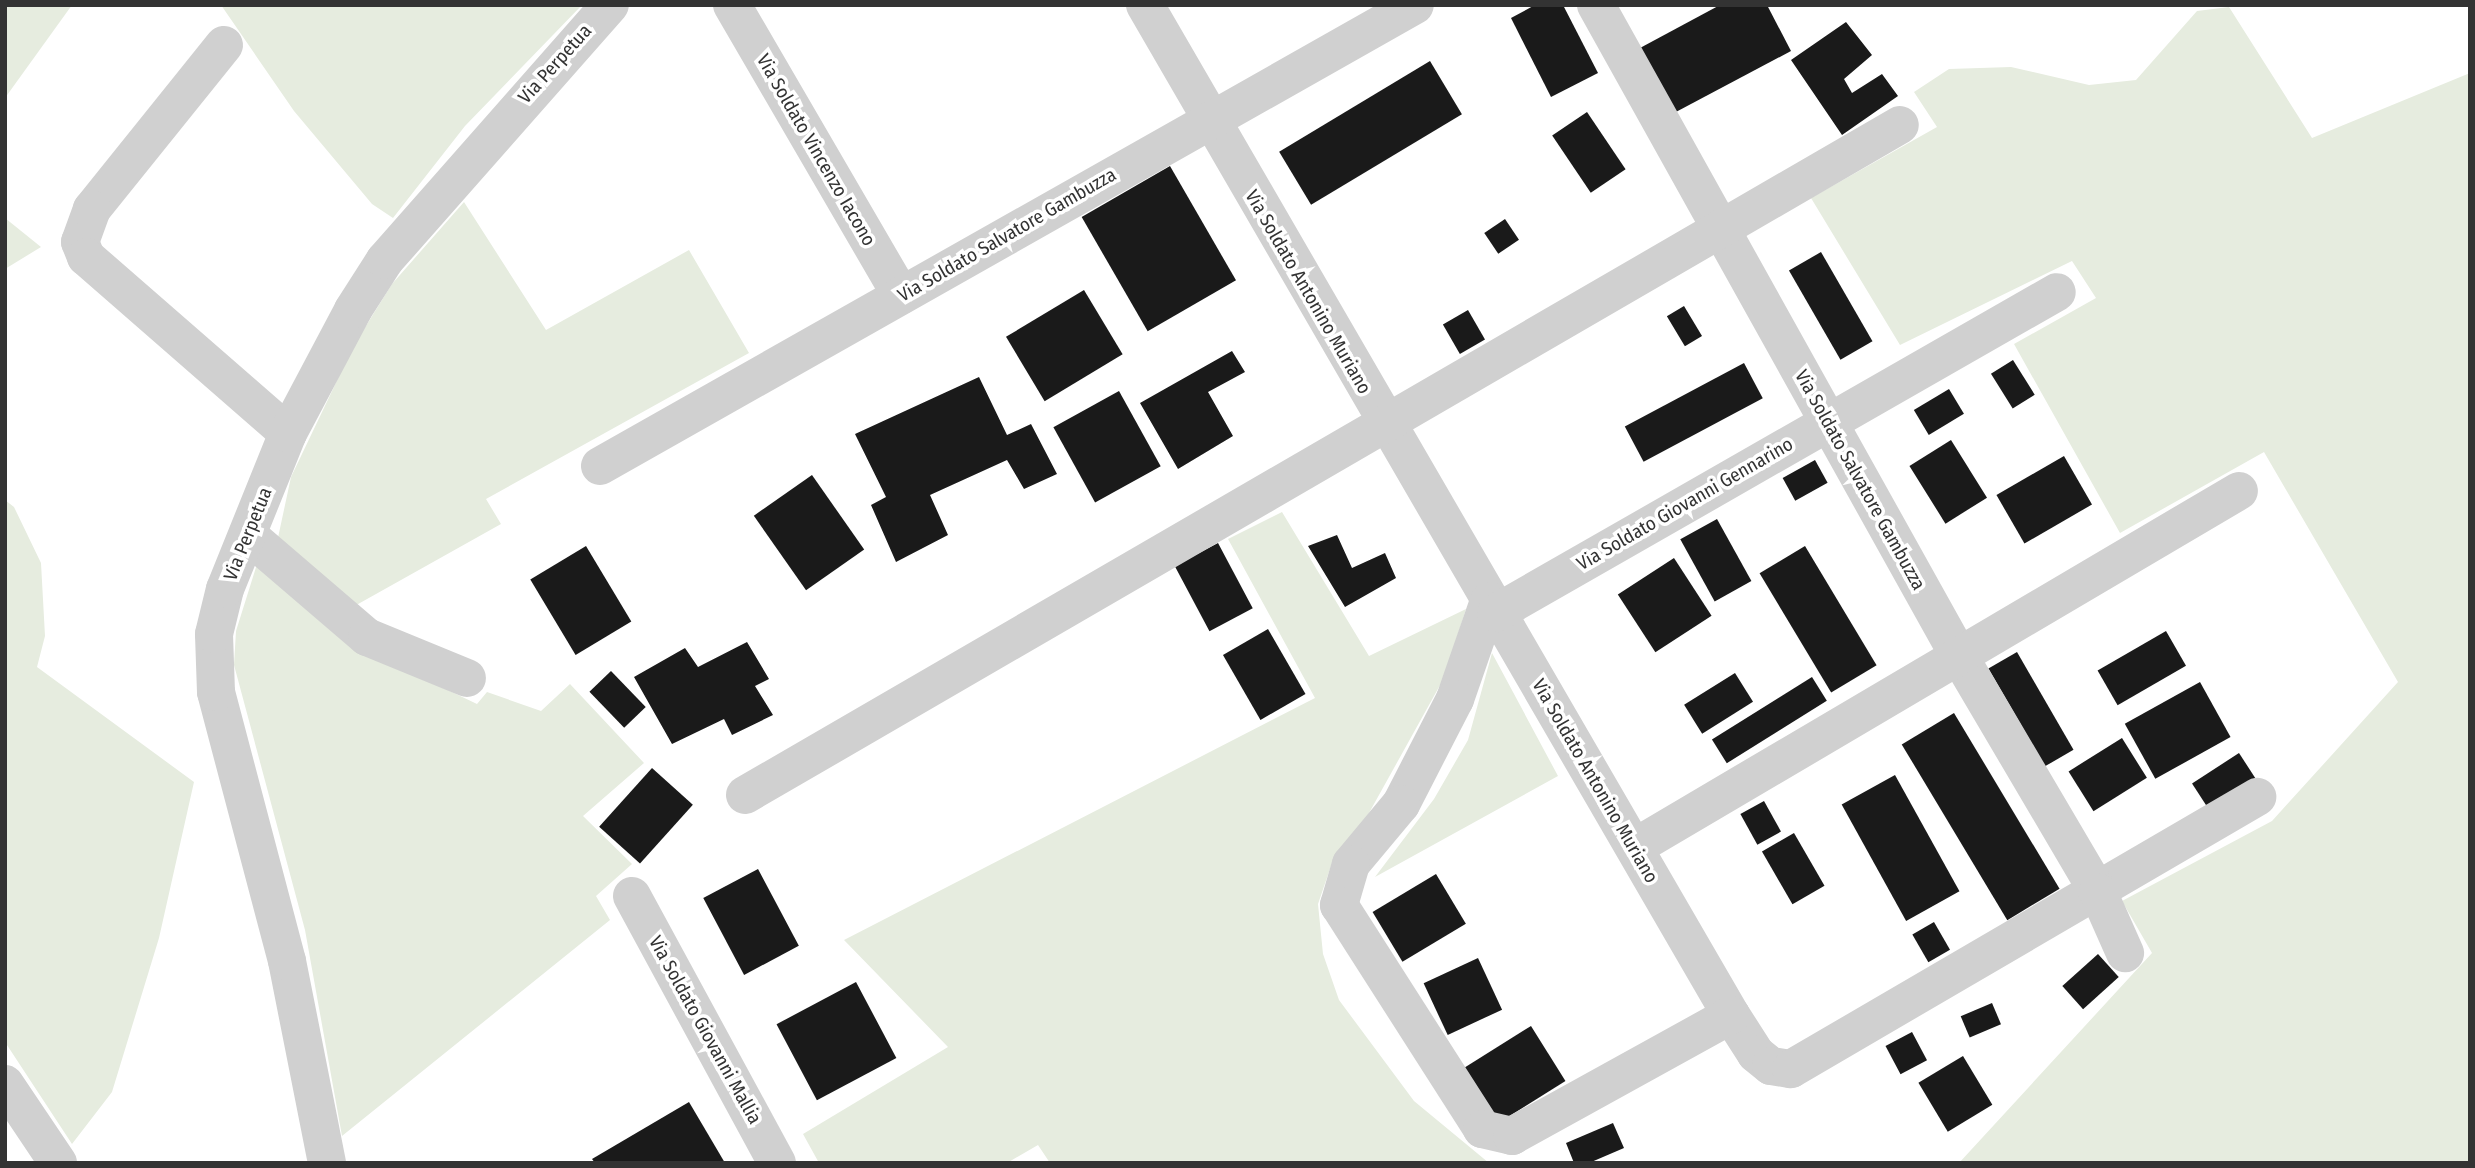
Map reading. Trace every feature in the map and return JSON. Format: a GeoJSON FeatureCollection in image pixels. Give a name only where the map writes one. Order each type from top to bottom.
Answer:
{"type":"FeatureCollection","features":[{"type":"Feature","properties":{"kind":"street","name":"Via Perpetua"},"geometry":{"type":"LineString","coordinates":[[327,1163],[287,961],[216,692],[214,634],[225,589],[249,536],[288,433],[328,354],[385,260],[610,5]]}},
{"type":"Feature","properties":{"kind":"street","name":"Via Soldato Vincenzo Iacono"},"geometry":{"type":"LineString","coordinates":[[732,5],[901,295]]}},
{"type":"Feature","properties":{"kind":"street","name":"Via Soldato Antonino Muriano"},"geometry":{"type":"LineString","coordinates":[[1145,5],[1384,423],[1635,847],[1731,1016],[1756,1054],[1771,1066],[1791,1069],[2258,797]]}},
{"type":"Feature","properties":{"kind":"street","name":"Via Soldato Salvatore Gambuzza"},"geometry":{"type":"LineString","coordinates":[[600,467],[1415,5]]}},
{"type":"Feature","properties":{"kind":"street","name":"Via Soldato Salvatore Gambuzza"},"geometry":{"type":"LineString","coordinates":[[1596,5],[1959,656],[2098,892],[2125,953]]}},
{"type":"Feature","properties":{"kind":"street"},"geometry":{"type":"LineString","coordinates":[[224,45],[92,209],[80,242],[86,257],[288,433]]}},
{"type":"Feature","properties":{"kind":"street"},"geometry":{"type":"LineString","coordinates":[[745,795],[1900,125]]}},
{"type":"Feature","properties":{"kind":"street","name":"Via Soldato Giovanni Gennarino"},"geometry":{"type":"LineString","coordinates":[[1493,607],[2057,292]]}},
{"type":"Feature","properties":{"kind":"street"},"geometry":{"type":"LineString","coordinates":[[1635,847],[2239,491]]}},
{"type":"Feature","properties":{"kind":"street"},"geometry":{"type":"LineString","coordinates":[[249,536],[367,637],[467,678]]}},
{"type":"Feature","properties":{"kind":"street"},"geometry":{"type":"LineString","coordinates":[[1493,607],[1455,699],[1401,804],[1351,864],[1339,905],[1482,1129],[1513,1136],[1731,1016]]}},
{"type":"Feature","properties":{"kind":"street","name":"Via Soldato Giovanni Mallia"},"geometry":{"type":"LineString","coordinates":[[632,896],[777,1163]]}},
{"type":"Feature","properties":{"kind":"street"},"geometry":{"type":"LineString","coordinates":[[5,1084],[58,1163]]}},
{"type":"Feature","properties":{"kind":"shaded area"},"geometry":{"type":"Polygon","coordinates":[[[5,5],[72,5],[5,98],[5,5]]]}},
{"type":"Feature","properties":{"kind":"shaded area"},"geometry":{"type":"Polygon","coordinates":[[[221,5],[582,5],[465,126],[393,218],[372,204],[294,111],[221,5]]]}},
{"type":"Feature","properties":{"kind":"shaded area"},"geometry":{"type":"Polygon","coordinates":[[[2229,7],[2312,138],[2470,73],[2470,1163],[1959,1163],[2152,953],[2122,901],[2272,821],[2398,682],[2264,452],[2120,533],[2014,344],[2096,298],[2072,261],[1900,345],[1811,198],[1937,127],[1914,92],[1949,69],[2011,67],[2089,85],[2136,80],[2197,11],[2229,7]]]}},
{"type":"Feature","properties":{"kind":"shaded area"},"geometry":{"type":"Polygon","coordinates":[[[464,202],[546,330],[689,250],[749,353],[486,499],[501,524],[351,608],[276,547],[291,477],[354,345],[392,284],[464,202]]]}},
{"type":"Feature","properties":{"kind":"shaded area"},"geometry":{"type":"Polygon","coordinates":[[[5,218],[41,247],[5,269],[5,218]]]}},
{"type":"Feature","properties":{"kind":"shaded area"},"geometry":{"type":"Polygon","coordinates":[[[5,500],[14,507],[41,563],[45,636],[37,667],[194,782],[159,938],[112,1092],[72,1144],[5,1042],[5,500]]]}},
{"type":"Feature","properties":{"kind":"shaded area"},"geometry":{"type":"Polygon","coordinates":[[[1282,512],[1369,656],[1466,609],[1444,678],[1364,822],[1332,863],[1318,904],[1323,954],[1339,1000],[1414,1101],[1489,1163],[1050,1163],[1038,1145],[1007,1163],[819,1163],[803,1134],[948,1047],[844,940],[1315,698],[1228,539],[1282,512]]]}},
{"type":"Feature","properties":{"kind":"shaded area"},"geometry":{"type":"Polygon","coordinates":[[[257,564],[368,652],[477,704],[487,692],[541,711],[570,684],[644,763],[583,816],[632,864],[596,896],[610,920],[342,1136],[305,930],[234,665],[236,631],[257,564]]]}},
{"type":"Feature","properties":{"kind":"shaded area"},"geometry":{"type":"Polygon","coordinates":[[[1492,653],[1558,776],[1375,877],[1434,799],[1468,740],[1492,653]]]}},
{"type":"Feature","properties":{"kind":"building"},"geometry":{"type":"Polygon","coordinates":[[[1535,5],[1563,5],[1598,73],[1551,97],[1511,18],[1535,5]]]}},
{"type":"Feature","properties":{"kind":"building"},"geometry":{"type":"Polygon","coordinates":[[[1720,5],[1767,5],[1791,51],[1674,113],[1640,48],[1720,5]]]}},
{"type":"Feature","properties":{"kind":"building"},"geometry":{"type":"Polygon","coordinates":[[[1846,22],[1872,55],[1844,79],[1852,93],[1882,74],[1898,96],[1842,135],[1791,60],[1846,22]]]}},
{"type":"Feature","properties":{"kind":"building"},"geometry":{"type":"Polygon","coordinates":[[[1430,61],[1462,114],[1311,205],[1279,152],[1430,61]]]}},
{"type":"Feature","properties":{"kind":"building"},"geometry":{"type":"Polygon","coordinates":[[[1587,112],[1626,169],[1591,193],[1552,135],[1587,112]]]}},
{"type":"Feature","properties":{"kind":"building"},"geometry":{"type":"Polygon","coordinates":[[[1170,166],[1236,280],[1148,331],[1082,217],[1170,166]]]}},
{"type":"Feature","properties":{"kind":"building"},"geometry":{"type":"Polygon","coordinates":[[[1505,219],[1519,240],[1498,254],[1484,233],[1505,219]]]}},
{"type":"Feature","properties":{"kind":"building"},"geometry":{"type":"Polygon","coordinates":[[[1821,252],[1872,341],[1840,360],[1789,270],[1821,252]]]}},
{"type":"Feature","properties":{"kind":"building"},"geometry":{"type":"Polygon","coordinates":[[[1084,290],[1123,354],[1045,401],[1006,337],[1084,290]]]}},
{"type":"Feature","properties":{"kind":"building"},"geometry":{"type":"Polygon","coordinates":[[[1684,306],[1702,336],[1685,346],[1667,316],[1684,306]]]}},
{"type":"Feature","properties":{"kind":"building"},"geometry":{"type":"Polygon","coordinates":[[[1468,310],[1485,339],[1460,354],[1443,324],[1468,310]]]}},
{"type":"Feature","properties":{"kind":"building"},"geometry":{"type":"Polygon","coordinates":[[[1232,351],[1245,372],[1208,392],[1233,436],[1178,469],[1140,403],[1232,351]]]}},
{"type":"Feature","properties":{"kind":"building"},"geometry":{"type":"Polygon","coordinates":[[[2013,360],[2035,395],[2013,409],[1991,374],[2013,360]]]}},
{"type":"Feature","properties":{"kind":"building"},"geometry":{"type":"Polygon","coordinates":[[[1744,363],[1763,398],[1644,462],[1625,426],[1744,363]]]}},
{"type":"Feature","properties":{"kind":"building"},"geometry":{"type":"Polygon","coordinates":[[[979,377],[1007,435],[1031,424],[1057,474],[1024,489],[1007,460],[930,495],[948,535],[896,562],[871,505],[886,497],[855,434],[979,377]]]}},
{"type":"Feature","properties":{"kind":"building"},"geometry":{"type":"Polygon","coordinates":[[[1949,389],[1964,414],[1929,435],[1914,410],[1949,389]]]}},
{"type":"Feature","properties":{"kind":"building"},"geometry":{"type":"Polygon","coordinates":[[[1119,391],[1161,466],[1095,503],[1053,427],[1119,391]]]}},
{"type":"Feature","properties":{"kind":"building"},"geometry":{"type":"Polygon","coordinates":[[[1951,440],[1987,498],[1945,524],[1909,466],[1951,440]]]}},
{"type":"Feature","properties":{"kind":"building"},"geometry":{"type":"Polygon","coordinates":[[[2064,456],[2092,504],[2024,543],[1996,495],[2064,456]]]}},
{"type":"Feature","properties":{"kind":"building"},"geometry":{"type":"Polygon","coordinates":[[[1815,460],[1828,483],[1795,501],[1783,478],[1815,460]]]}},
{"type":"Feature","properties":{"kind":"building"},"geometry":{"type":"Polygon","coordinates":[[[812,475],[864,550],[806,590],[754,516],[812,475]]]}},
{"type":"Feature","properties":{"kind":"building"},"geometry":{"type":"Polygon","coordinates":[[[1717,519],[1751,581],[1715,601],[1680,539],[1717,519]]]}},
{"type":"Feature","properties":{"kind":"building"},"geometry":{"type":"Polygon","coordinates":[[[1337,535],[1352,568],[1385,553],[1396,578],[1345,607],[1308,546],[1337,535]]]}},
{"type":"Feature","properties":{"kind":"building"},"geometry":{"type":"Polygon","coordinates":[[[1218,543],[1253,608],[1209,631],[1175,566],[1218,543]]]}},
{"type":"Feature","properties":{"kind":"building"},"geometry":{"type":"Polygon","coordinates":[[[586,546],[631,621],[576,655],[530,579],[586,546]]]}},
{"type":"Feature","properties":{"kind":"building"},"geometry":{"type":"Polygon","coordinates":[[[1805,546],[1877,665],[1831,692],[1760,573],[1805,546]]]}},
{"type":"Feature","properties":{"kind":"building"},"geometry":{"type":"Polygon","coordinates":[[[1674,558],[1712,616],[1655,652],[1618,594],[1674,558]]]}},
{"type":"Feature","properties":{"kind":"building"},"geometry":{"type":"Polygon","coordinates":[[[1268,629],[1306,694],[1260,720],[1223,655],[1268,629]]]}},
{"type":"Feature","properties":{"kind":"building"},"geometry":{"type":"Polygon","coordinates":[[[2166,631],[2186,666],[2118,705],[2098,671],[2166,631]]]}},
{"type":"Feature","properties":{"kind":"building"},"geometry":{"type":"Polygon","coordinates":[[[747,642],[769,679],[755,686],[773,715],[732,735],[724,719],[672,744],[634,677],[685,648],[698,667],[747,642]]]}},
{"type":"Feature","properties":{"kind":"building"},"geometry":{"type":"Polygon","coordinates":[[[2017,652],[2074,750],[2045,766],[1988,669],[2017,652]]]}},
{"type":"Feature","properties":{"kind":"building"},"geometry":{"type":"Polygon","coordinates":[[[611,671],[646,707],[624,728],[589,692],[611,671]]]}},
{"type":"Feature","properties":{"kind":"building"},"geometry":{"type":"Polygon","coordinates":[[[1735,673],[1753,702],[1702,734],[1684,705],[1735,673]]]}},
{"type":"Feature","properties":{"kind":"building"},"geometry":{"type":"Polygon","coordinates":[[[1812,677],[1827,701],[1727,763],[1712,740],[1812,677]]]}},
{"type":"Feature","properties":{"kind":"building"},"geometry":{"type":"Polygon","coordinates":[[[2200,682],[2231,737],[2155,779],[2125,724],[2200,682]]]}},
{"type":"Feature","properties":{"kind":"building"},"geometry":{"type":"Polygon","coordinates":[[[1954,713],[2060,889],[2007,920],[1902,744],[1954,713]]]}},
{"type":"Feature","properties":{"kind":"building"},"geometry":{"type":"Polygon","coordinates":[[[2122,738],[2147,778],[2093,811],[2069,771],[2122,738]]]}},
{"type":"Feature","properties":{"kind":"building"},"geometry":{"type":"Polygon","coordinates":[[[2239,753],[2256,779],[2209,809],[2192,783],[2239,753]]]}},
{"type":"Feature","properties":{"kind":"building"},"geometry":{"type":"Polygon","coordinates":[[[652,768],[693,805],[640,864],[599,827],[652,768]]]}},
{"type":"Feature","properties":{"kind":"building"},"geometry":{"type":"Polygon","coordinates":[[[1895,775],[1959,891],[1906,921],[1842,805],[1895,775]]]}},
{"type":"Feature","properties":{"kind":"building"},"geometry":{"type":"Polygon","coordinates":[[[1764,801],[1781,832],[1757,845],[1740,814],[1764,801]]]}},
{"type":"Feature","properties":{"kind":"building"},"geometry":{"type":"Polygon","coordinates":[[[1794,833],[1824,886],[1792,904],[1762,852],[1794,833]]]}},
{"type":"Feature","properties":{"kind":"building"},"geometry":{"type":"Polygon","coordinates":[[[758,869],[799,946],[744,975],[703,898],[758,869]]]}},
{"type":"Feature","properties":{"kind":"building"},"geometry":{"type":"Polygon","coordinates":[[[1436,874],[1466,924],[1402,962],[1373,912],[1436,874]]]}},
{"type":"Feature","properties":{"kind":"building"},"geometry":{"type":"Polygon","coordinates":[[[1934,922],[1950,950],[1928,962],[1912,934],[1934,922]]]}},
{"type":"Feature","properties":{"kind":"building"},"geometry":{"type":"Polygon","coordinates":[[[2098,954],[2119,977],[2083,1009],[2062,986],[2098,954]]]}},
{"type":"Feature","properties":{"kind":"building"},"geometry":{"type":"Polygon","coordinates":[[[1478,958],[1502,1010],[1448,1035],[1424,983],[1478,958]]]}},
{"type":"Feature","properties":{"kind":"building"},"geometry":{"type":"Polygon","coordinates":[[[856,982],[896,1058],[817,1100],[777,1024],[856,982]]]}},
{"type":"Feature","properties":{"kind":"building"},"geometry":{"type":"Polygon","coordinates":[[[1992,1003],[2001,1024],[1970,1037],[1961,1016],[1992,1003]]]}},
{"type":"Feature","properties":{"kind":"building"},"geometry":{"type":"Polygon","coordinates":[[[1531,1026],[1565,1081],[1497,1124],[1462,1069],[1531,1026]]]}},
{"type":"Feature","properties":{"kind":"building"},"geometry":{"type":"Polygon","coordinates":[[[1912,1032],[1927,1060],[1901,1074],[1886,1046],[1912,1032]]]}},
{"type":"Feature","properties":{"kind":"building"},"geometry":{"type":"Polygon","coordinates":[[[1963,1056],[1992,1105],[1948,1132],[1918,1083],[1963,1056]]]}},
{"type":"Feature","properties":{"kind":"building"},"geometry":{"type":"Polygon","coordinates":[[[689,1102],[725,1163],[595,1163],[592,1159],[689,1102]]]}},
{"type":"Feature","properties":{"kind":"building"},"geometry":{"type":"Polygon","coordinates":[[[1613,1123],[1624,1148],[1589,1163],[1574,1163],[1566,1143],[1613,1123]]]}}]}
